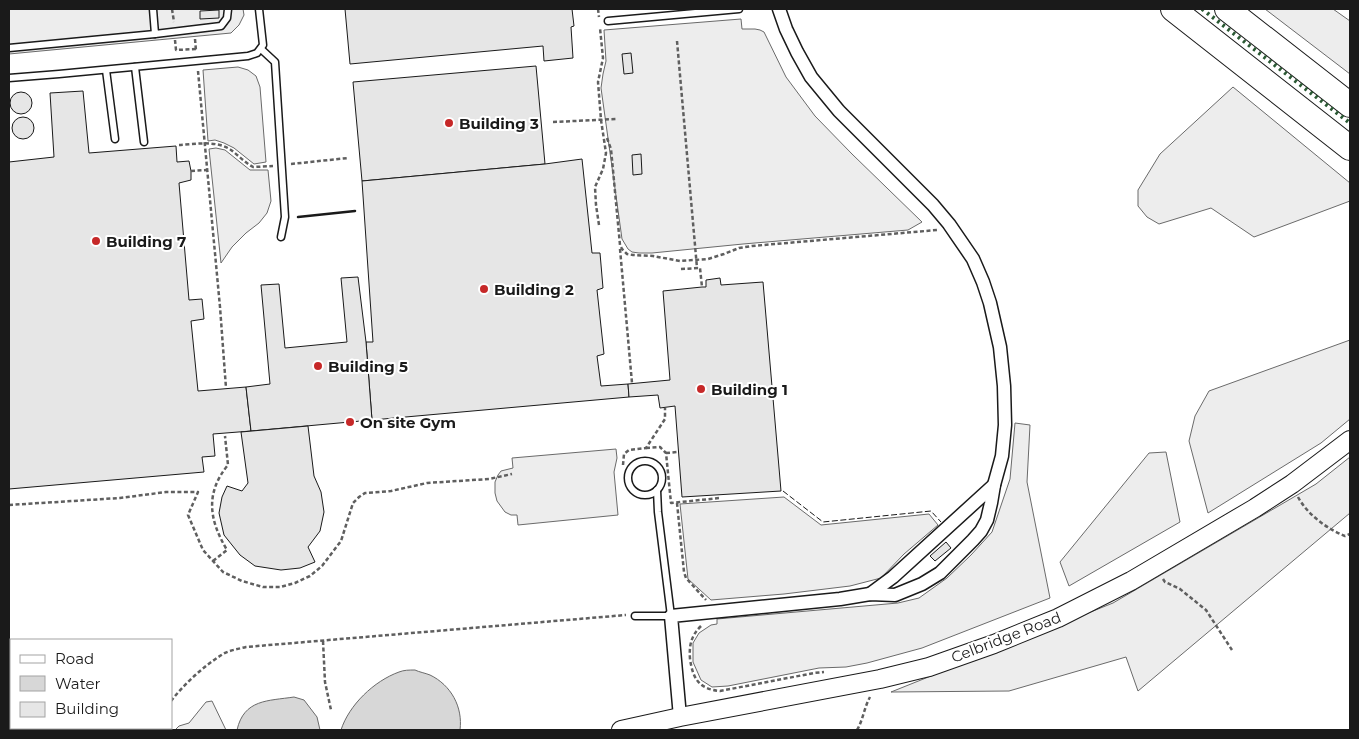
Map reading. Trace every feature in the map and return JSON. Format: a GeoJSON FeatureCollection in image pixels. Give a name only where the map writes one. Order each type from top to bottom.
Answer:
{"type":"FeatureCollection","features":[{"type":"Feature","properties":{"kind":"highway"},"geometry":{"type":"LineString","coordinates":[[1173,9],[1350,148]]}},
{"type":"Feature","properties":{"kind":"highway"},"geometry":{"type":"LineString","coordinates":[[1227,9],[1350,105]]}},
{"type":"Feature","properties":{"kind":"main road","name":"Celbridge Road"},"geometry":{"type":"LineString","coordinates":[[621,730],[880,679],[929,667],[1012,637],[1058,618],[1157,566],[1292,484],[1350,440]]}},
{"type":"Feature","properties":{"kind":"street"},"geometry":{"type":"LineString","coordinates":[[680,717],[671,616],[840,600],[870,594],[895,595],[922,584],[940,573],[981,531],[987,520],[1002,456],[1005,433],[1004,386],[1000,348],[990,303],[973,259],[949,224],[933,205],[839,111],[811,77],[786,30],[779,9]]}},
{"type":"Feature","properties":{"kind":"street"},"geometry":{"type":"LineString","coordinates":[[870,594],[893,577],[994,485]]}},
{"type":"Feature","properties":{"kind":"lane"},"geometry":{"type":"LineString","coordinates":[[153,9],[155,34]]}},
{"type":"Feature","properties":{"kind":"lane"},"geometry":{"type":"LineString","coordinates":[[9,48],[221,26],[227,18],[228,9]]}},
{"type":"Feature","properties":{"kind":"lane"},"geometry":{"type":"LineString","coordinates":[[9,78],[248,56],[257,53],[263,46],[259,9]]}},
{"type":"Feature","properties":{"kind":"lane"},"geometry":{"type":"LineString","coordinates":[[608,21],[739,9]]}},
{"type":"Feature","properties":{"kind":"lane"},"geometry":{"type":"LineString","coordinates":[[261,49],[275,62],[285,218],[281,237]]}},
{"type":"Feature","properties":{"kind":"lane"},"geometry":{"type":"LineString","coordinates":[[135,67],[144,142]]}},
{"type":"Feature","properties":{"kind":"lane"},"geometry":{"type":"LineString","coordinates":[[106,70],[115,139]]}},
{"type":"Feature","properties":{"kind":"lane"},"geometry":{"type":"LineString","coordinates":[[635,616],[671,616],[658,512],[657,490],[660,486],[662,475],[657,466],[647,461],[634,464],[628,475],[632,489],[647,495],[657,490]]}},
{"type":"Feature","properties":{"kind":"path"},"geometry":{"type":"LineString","coordinates":[[598,9],[599,17]]}},
{"type":"Feature","properties":{"kind":"path"},"geometry":{"type":"LineString","coordinates":[[599,225],[595,187],[603,169],[606,153],[598,82],[602,52],[600,26]]}},
{"type":"Feature","properties":{"kind":"path"},"geometry":{"type":"LineString","coordinates":[[195,30],[226,388]]}},
{"type":"Feature","properties":{"kind":"path"},"geometry":{"type":"LineString","coordinates":[[677,41],[696,260],[697,268],[700,268],[702,287]]}},
{"type":"Feature","properties":{"kind":"path"},"geometry":{"type":"LineString","coordinates":[[553,122],[616,119]]}},
{"type":"Feature","properties":{"kind":"path"},"geometry":{"type":"LineString","coordinates":[[607,138],[611,149],[632,383]]}},
{"type":"Feature","properties":{"kind":"path"},"geometry":{"type":"LineString","coordinates":[[180,145],[205,144],[224,146],[253,167],[348,158]]}},
{"type":"Feature","properties":{"kind":"path"},"geometry":{"type":"LineString","coordinates":[[191,171],[208,170]]}},
{"type":"Feature","properties":{"kind":"path"},"geometry":{"type":"LineString","coordinates":[[620,244],[627,254],[633,256],[653,256],[680,261],[708,259],[742,248],[942,229],[949,224]]}},
{"type":"Feature","properties":{"kind":"path"},"geometry":{"type":"LineString","coordinates":[[681,269],[697,268]]}},
{"type":"Feature","properties":{"kind":"path"},"geometry":{"type":"LineString","coordinates":[[646,448],[665,419],[665,408]]}},
{"type":"Feature","properties":{"kind":"path"},"geometry":{"type":"LineString","coordinates":[[213,561],[227,550],[218,535],[212,512],[214,488],[228,465],[225,436]]}},
{"type":"Feature","properties":{"kind":"path"},"geometry":{"type":"LineString","coordinates":[[623,465],[624,454],[629,450],[660,447],[666,453],[671,503],[720,498]]}},
{"type":"Feature","properties":{"kind":"path"},"geometry":{"type":"LineString","coordinates":[[666,453],[677,452]]}},
{"type":"Feature","properties":{"kind":"path"},"geometry":{"type":"LineString","coordinates":[[9,505],[120,498],[166,492],[198,492],[188,515],[203,550],[223,572],[242,581],[263,587],[280,587],[310,576],[322,566],[341,541],[353,503],[365,494],[391,491],[427,483],[489,479],[512,474]]}},
{"type":"Feature","properties":{"kind":"path"},"geometry":{"type":"LineString","coordinates":[[1292,484],[1302,506],[1334,532],[1345,536],[1350,534]]}},
{"type":"Feature","properties":{"kind":"path"},"geometry":{"type":"LineString","coordinates":[[677,503],[686,578],[707,601],[708,621],[694,633],[689,652],[692,670],[700,684],[711,690],[720,691],[828,672]]}},
{"type":"Feature","properties":{"kind":"path"},"geometry":{"type":"LineString","coordinates":[[1157,566],[1165,582],[1180,589],[1206,610],[1232,650]]}},
{"type":"Feature","properties":{"kind":"path"},"geometry":{"type":"LineString","coordinates":[[172,701],[180,689],[224,654],[246,647],[597,617],[635,616]]}},
{"type":"Feature","properties":{"kind":"path"},"geometry":{"type":"LineString","coordinates":[[324,641],[325,682],[331,710]]}},
{"type":"Feature","properties":{"kind":"path"},"geometry":{"type":"LineString","coordinates":[[857,730],[862,722],[867,702],[880,679]]}},
{"type":"Feature","properties":{"kind":"shaded area"},"geometry":{"type":"Polygon","coordinates":[[[9,9],[243,9],[244,15],[239,25],[231,33],[9,54],[9,9]]]}},
{"type":"Feature","properties":{"kind":"shaded area"},"geometry":{"type":"Polygon","coordinates":[[[1265,9],[1333,9],[1350,21],[1350,74],[1265,9]]]}},
{"type":"Feature","properties":{"kind":"shaded area"},"geometry":{"type":"Polygon","coordinates":[[[741,19],[742,29],[755,29],[764,32],[786,77],[815,116],[922,222],[908,230],[652,253],[632,252],[628,249],[622,239],[601,88],[606,61],[604,30],[741,19]]]}},
{"type":"Feature","properties":{"kind":"shaded area"},"geometry":{"type":"Polygon","coordinates":[[[238,67],[248,70],[256,76],[260,87],[266,162],[254,164],[234,148],[224,143],[215,140],[208,141],[203,70],[238,67]]]}},
{"type":"Feature","properties":{"kind":"shaded area"},"geometry":{"type":"Polygon","coordinates":[[[1233,87],[1350,183],[1350,201],[1254,237],[1211,208],[1159,224],[1147,217],[1138,206],[1138,190],[1160,154],[1233,87]]]}},
{"type":"Feature","properties":{"kind":"shaded area"},"geometry":{"type":"Polygon","coordinates":[[[209,149],[225,150],[250,170],[268,170],[271,201],[267,213],[259,223],[232,247],[221,263],[209,149]]]}},
{"type":"Feature","properties":{"kind":"shaded area"},"geometry":{"type":"Polygon","coordinates":[[[1350,340],[1350,419],[1321,443],[1208,513],[1189,441],[1195,416],[1209,391],[1350,340]]]}},
{"type":"Feature","properties":{"kind":"shaded area"},"geometry":{"type":"Polygon","coordinates":[[[1015,423],[1030,425],[1027,482],[1050,598],[922,648],[867,663],[846,667],[819,668],[728,686],[712,687],[701,680],[693,662],[693,643],[699,633],[711,625],[717,624],[717,619],[898,603],[919,598],[947,578],[992,532],[1010,479],[1015,423]]]}},
{"type":"Feature","properties":{"kind":"shaded area"},"geometry":{"type":"Polygon","coordinates":[[[616,449],[617,458],[614,472],[618,515],[518,525],[517,515],[505,512],[497,501],[495,482],[501,471],[513,468],[512,458],[616,449]]]}},
{"type":"Feature","properties":{"kind":"shaded area"},"geometry":{"type":"Polygon","coordinates":[[[1166,452],[1180,522],[1069,586],[1060,562],[1149,453],[1166,452]]]}},
{"type":"Feature","properties":{"kind":"shaded area"},"geometry":{"type":"Polygon","coordinates":[[[1350,457],[1350,513],[1138,691],[1126,657],[1009,691],[891,692],[1113,603],[1316,484],[1350,457]]]}},
{"type":"Feature","properties":{"kind":"shaded area"},"geometry":{"type":"Polygon","coordinates":[[[784,497],[821,525],[929,514],[938,525],[904,554],[881,578],[850,586],[711,600],[688,579],[680,504],[784,497]]]}},
{"type":"Feature","properties":{"kind":"shaded area"},"geometry":{"type":"Polygon","coordinates":[[[212,701],[226,730],[175,730],[179,726],[189,723],[206,702],[212,701]]]}},
{"type":"Feature","properties":{"kind":"water"},"geometry":{"type":"Polygon","coordinates":[[[415,670],[437,679],[450,691],[460,713],[460,730],[341,730],[356,703],[372,688],[399,672],[415,670]]]}},
{"type":"Feature","properties":{"kind":"water"},"geometry":{"type":"Polygon","coordinates":[[[294,697],[304,700],[317,717],[320,730],[237,730],[240,720],[251,707],[266,701],[294,697]]]}},
{"type":"Feature","properties":{"kind":"building"},"geometry":{"type":"Polygon","coordinates":[[[345,9],[572,9],[574,26],[571,27],[573,58],[544,61],[543,46],[350,64],[345,9]]]}},
{"type":"Feature","properties":{"kind":"building"},"geometry":{"type":"Polygon","coordinates":[[[219,10],[219,18],[200,19],[200,11],[219,10]]]}},
{"type":"Feature","properties":{"kind":"building"},"geometry":{"type":"Polygon","coordinates":[[[631,53],[633,73],[624,74],[622,54],[631,53]]]}},
{"type":"Feature","properties":{"kind":"building","name":"Building 3"},"geometry":{"type":"Polygon","coordinates":[[[536,66],[545,164],[362,181],[353,82],[536,66]]]}},
{"type":"Feature","properties":{"kind":"building","name":"Building 7"},"geometry":{"type":"Polygon","coordinates":[[[83,91],[89,153],[176,146],[177,162],[189,161],[191,180],[179,183],[189,300],[202,299],[204,319],[191,321],[198,391],[246,387],[251,431],[213,434],[215,456],[202,457],[204,472],[9,489],[9,162],[54,157],[50,93],[83,91]]]}},
{"type":"Feature","properties":{"kind":"building"},"geometry":{"type":"Polygon","coordinates":[[[21,92],[29,95],[32,103],[29,111],[21,114],[13,111],[10,103],[13,95],[21,92]]]}},
{"type":"Feature","properties":{"kind":"building"},"geometry":{"type":"Polygon","coordinates":[[[23,117],[31,120],[34,128],[31,136],[23,139],[15,136],[12,128],[15,120],[23,117]]]}},
{"type":"Feature","properties":{"kind":"building"},"geometry":{"type":"Polygon","coordinates":[[[641,154],[642,174],[633,175],[632,155],[641,154]]]}},
{"type":"Feature","properties":{"kind":"building","name":"Building 2"},"geometry":{"type":"Polygon","coordinates":[[[582,159],[592,253],[600,253],[603,288],[597,290],[604,354],[597,356],[601,386],[628,384],[629,397],[372,420],[366,342],[373,342],[362,181],[582,159]]]}},
{"type":"Feature","properties":{"kind":"building","name":"Building 5"},"geometry":{"type":"Polygon","coordinates":[[[358,277],[366,342],[372,420],[251,431],[246,387],[270,384],[261,285],[279,284],[285,348],[347,342],[341,278],[358,277]]]}},
{"type":"Feature","properties":{"kind":"building","name":"Building 1"},"geometry":{"type":"Polygon","coordinates":[[[720,278],[721,285],[763,282],[781,491],[682,497],[675,406],[660,408],[658,395],[629,397],[628,384],[670,380],[663,291],[706,287],[706,280],[720,278]]]}},
{"type":"Feature","properties":{"kind":"building"},"geometry":{"type":"Polygon","coordinates":[[[308,426],[314,476],[321,492],[324,512],[320,531],[308,547],[315,562],[300,568],[281,570],[255,566],[240,555],[224,535],[219,513],[222,497],[227,486],[242,491],[248,483],[241,432],[308,426]]]}},
{"type":"Feature","properties":{"kind":"building"},"geometry":{"type":"Polygon","coordinates":[[[946,542],[951,548],[935,561],[930,556],[946,542]]]}},
{"type":"Feature","properties":{"kind":"hedge"},"geometry":{"type":"LineString","coordinates":[[1202,9],[1350,123]]}},
{"type":"Feature","properties":{"kind":"fence"},"geometry":{"type":"LineString","coordinates":[[783,491],[823,522],[931,511],[941,522]]}},
{"type":"Feature","properties":{"kind":"wall"},"geometry":{"type":"LineString","coordinates":[[298,217],[355,211]]}},
{"type":"Feature","properties":{"kind":"place","name":"Building 3"},"geometry":{"type":"Point","coordinates":[449,123]}},
{"type":"Feature","properties":{"kind":"place","name":"Building 7"},"geometry":{"type":"Point","coordinates":[96,241]}},
{"type":"Feature","properties":{"kind":"place","name":"Building 2"},"geometry":{"type":"Point","coordinates":[484,289]}},
{"type":"Feature","properties":{"kind":"place","name":"Building 5"},"geometry":{"type":"Point","coordinates":[318,366]}},
{"type":"Feature","properties":{"kind":"place","name":"Building 1"},"geometry":{"type":"Point","coordinates":[701,389]}},
{"type":"Feature","properties":{"kind":"place","name":"On site Gym"},"geometry":{"type":"Point","coordinates":[350,422]}}]}
